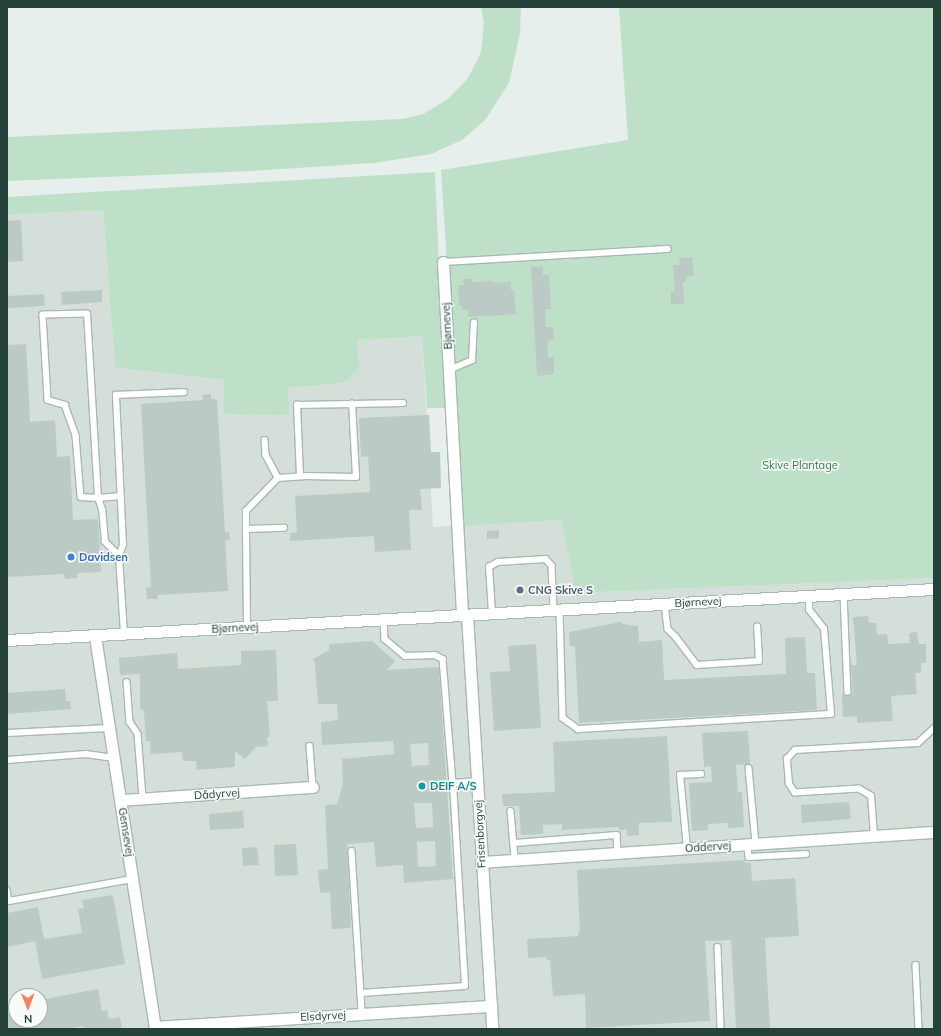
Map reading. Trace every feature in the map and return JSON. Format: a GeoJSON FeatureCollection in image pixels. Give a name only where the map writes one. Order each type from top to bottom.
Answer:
{"type":"FeatureCollection","features":[{"type":"Feature","properties":{"kind":"street","name":"Bjørnevej"},"geometry":{"type":"LineString","coordinates":[[443,262],[465,615]]}},
{"type":"Feature","properties":{"kind":"street","name":"Bjørnevej"},"geometry":{"type":"LineString","coordinates":[[7,640],[247,628],[934,589]]}},
{"type":"Feature","properties":{"kind":"street","name":"Frisenborgvej"},"geometry":{"type":"LineString","coordinates":[[465,615],[492,1029]]}},
{"type":"Feature","properties":{"kind":"street","name":"Gemsevej"},"geometry":{"type":"LineString","coordinates":[[95,636],[155,1028]]}},
{"type":"Feature","properties":{"kind":"street","name":"Dådyrvej"},"geometry":{"type":"LineString","coordinates":[[121,800],[313,787]]}},
{"type":"Feature","properties":{"kind":"street","name":"Oddervej"},"geometry":{"type":"LineString","coordinates":[[481,862],[934,832]]}},
{"type":"Feature","properties":{"kind":"street","name":"Elsdyrvej"},"geometry":{"type":"LineString","coordinates":[[155,1028],[491,1006]]}},
{"type":"Feature","properties":{"kind":"lane","name":"Bjørnevej"},"geometry":{"type":"LineString","coordinates":[[443,262],[668,249]]}},
{"type":"Feature","properties":{"kind":"lane"},"geometry":{"type":"LineString","coordinates":[[119,556],[105,542],[102,510],[98,498],[87,314],[43,315],[48,400],[66,405],[76,436],[81,497],[98,498],[121,496]]}},
{"type":"Feature","properties":{"kind":"lane"},"geometry":{"type":"LineString","coordinates":[[449,370],[472,360],[474,323]]}},
{"type":"Feature","properties":{"kind":"lane"},"geometry":{"type":"LineString","coordinates":[[124,634],[119,556],[123,545],[116,395],[184,392]]}},
{"type":"Feature","properties":{"kind":"lane"},"geometry":{"type":"LineString","coordinates":[[300,476],[297,405],[403,403]]}},
{"type":"Feature","properties":{"kind":"lane"},"geometry":{"type":"LineString","coordinates":[[247,628],[246,511],[278,478],[300,476],[356,477],[352,404]]}},
{"type":"Feature","properties":{"kind":"lane"},"geometry":{"type":"LineString","coordinates":[[265,440],[266,455],[278,478]]}},
{"type":"Feature","properties":{"kind":"lane"},"geometry":{"type":"LineString","coordinates":[[246,529],[284,528]]}},
{"type":"Feature","properties":{"kind":"lane"},"geometry":{"type":"LineString","coordinates":[[492,613],[489,567],[498,562],[546,559],[552,566],[557,610],[563,718],[578,729],[831,714],[824,629],[809,610],[809,596]]}},
{"type":"Feature","properties":{"kind":"lane"},"geometry":{"type":"LineString","coordinates":[[844,594],[848,692]]}},
{"type":"Feature","properties":{"kind":"lane"},"geometry":{"type":"LineString","coordinates":[[665,604],[668,629],[676,637],[697,665],[759,661],[757,627]]}},
{"type":"Feature","properties":{"kind":"lane"},"geometry":{"type":"LineString","coordinates":[[361,993],[465,986],[443,659],[435,655],[405,656],[385,639],[384,620]]}},
{"type":"Feature","properties":{"kind":"lane"},"geometry":{"type":"LineString","coordinates":[[127,682],[130,722],[138,734],[143,798]]}},
{"type":"Feature","properties":{"kind":"lane"},"geometry":{"type":"LineString","coordinates":[[7,733],[109,728]]}},
{"type":"Feature","properties":{"kind":"lane"},"geometry":{"type":"LineString","coordinates":[[874,836],[871,796],[859,789],[795,793],[789,784],[787,759],[795,750],[918,743],[934,728]]}},
{"type":"Feature","properties":{"kind":"lane"},"geometry":{"type":"LineString","coordinates":[[310,746],[313,787]]}},
{"type":"Feature","properties":{"kind":"lane"},"geometry":{"type":"LineString","coordinates":[[7,760],[86,754],[114,758]]}},
{"type":"Feature","properties":{"kind":"lane"},"geometry":{"type":"LineString","coordinates":[[749,768],[752,844],[749,857],[806,854]]}},
{"type":"Feature","properties":{"kind":"lane"},"geometry":{"type":"LineString","coordinates":[[687,848],[680,775],[701,774]]}},
{"type":"Feature","properties":{"kind":"lane"},"geometry":{"type":"LineString","coordinates":[[452,783],[477,781]]}},
{"type":"Feature","properties":{"kind":"lane"},"geometry":{"type":"LineString","coordinates":[[511,811],[515,859]]}},
{"type":"Feature","properties":{"kind":"lane"},"geometry":{"type":"LineString","coordinates":[[514,843],[617,835],[618,853]]}},
{"type":"Feature","properties":{"kind":"lane"},"geometry":{"type":"LineString","coordinates":[[352,851],[362,1014]]}},
{"type":"Feature","properties":{"kind":"lane"},"geometry":{"type":"LineString","coordinates":[[7,890],[9,901],[133,879]]}},
{"type":"Feature","properties":{"kind":"lane"},"geometry":{"type":"LineString","coordinates":[[718,947],[722,1029]]}},
{"type":"Feature","properties":{"kind":"lane"},"geometry":{"type":"LineString","coordinates":[[916,965],[919,1029]]}},
{"type":"Feature","properties":{"kind":"shaded area"},"geometry":{"type":"Polygon","coordinates":[[[103,210],[115,366],[224,380],[224,414],[288,388],[344,383],[357,340],[422,336],[433,527],[561,520],[576,593],[934,578],[934,1029],[7,1029],[7,215],[103,210]]]}},
{"type":"Feature","properties":{"kind":"green space"},"geometry":{"type":"Polygon","coordinates":[[[481,7],[521,7],[520,33],[509,83],[485,120],[462,140],[431,154],[374,163],[252,171],[7,181],[7,137],[402,119],[423,114],[448,99],[468,78],[481,52],[484,23],[481,7]]]}},
{"type":"Feature","properties":{"kind":"green space","name":"Skive Plantage"},"geometry":{"type":"Polygon","coordinates":[[[619,7],[934,7],[934,578],[576,593],[561,520],[462,526],[460,464],[441,170],[628,140],[619,7]]]}},
{"type":"Feature","properties":{"kind":"green space"},"geometry":{"type":"Polygon","coordinates":[[[435,172],[445,408],[427,408],[422,336],[357,340],[359,368],[344,383],[288,388],[289,415],[224,414],[224,380],[115,367],[103,210],[7,215],[7,197],[435,172]]]}},
{"type":"Feature","properties":{"kind":"building"},"geometry":{"type":"Polygon","coordinates":[[[21,220],[23,261],[7,262],[7,221],[21,220]]]}},
{"type":"Feature","properties":{"kind":"building"},"geometry":{"type":"Polygon","coordinates":[[[692,257],[694,275],[688,276],[686,281],[683,282],[684,304],[671,304],[671,291],[675,291],[673,265],[680,265],[679,258],[692,257]]]}},
{"type":"Feature","properties":{"kind":"building"},"geometry":{"type":"Polygon","coordinates":[[[543,266],[543,275],[549,275],[551,309],[545,309],[546,327],[553,327],[554,340],[547,341],[548,357],[554,357],[554,374],[537,376],[531,267],[543,266]]]}},
{"type":"Feature","properties":{"kind":"building"},"geometry":{"type":"Polygon","coordinates":[[[463,279],[472,279],[473,282],[511,282],[511,290],[514,290],[516,314],[468,317],[468,310],[462,310],[462,306],[459,306],[458,285],[464,285],[463,279]]]}},
{"type":"Feature","properties":{"kind":"building"},"geometry":{"type":"Polygon","coordinates":[[[102,290],[102,302],[62,305],[61,292],[102,290]]]}},
{"type":"Feature","properties":{"kind":"building"},"geometry":{"type":"Polygon","coordinates":[[[44,294],[45,306],[7,308],[7,296],[44,294]]]}},
{"type":"Feature","properties":{"kind":"building"},"geometry":{"type":"Polygon","coordinates":[[[26,344],[30,422],[55,420],[57,457],[70,456],[73,520],[98,519],[101,572],[77,573],[77,578],[65,579],[64,574],[7,577],[7,345],[26,344]]]}},
{"type":"Feature","properties":{"kind":"building"},"geometry":{"type":"Polygon","coordinates":[[[211,394],[211,399],[217,399],[225,532],[229,532],[230,540],[225,540],[228,591],[157,595],[158,599],[147,599],[146,588],[151,587],[141,404],[203,400],[202,395],[211,394]]]}},
{"type":"Feature","properties":{"kind":"building"},"geometry":{"type":"Polygon","coordinates":[[[429,415],[431,452],[440,452],[441,488],[420,489],[422,510],[409,510],[411,550],[375,552],[374,536],[290,541],[290,533],[297,532],[295,496],[370,492],[368,456],[361,457],[359,418],[429,415]]]}},
{"type":"Feature","properties":{"kind":"building"},"geometry":{"type":"Polygon","coordinates":[[[499,530],[499,538],[487,539],[487,531],[499,530]]]}},
{"type":"Feature","properties":{"kind":"building"},"geometry":{"type":"Polygon","coordinates":[[[868,616],[869,623],[876,623],[877,635],[887,634],[888,644],[910,643],[909,633],[917,632],[919,644],[926,644],[926,663],[921,663],[921,673],[915,673],[917,694],[891,696],[893,721],[857,723],[857,716],[843,717],[842,695],[849,696],[853,694],[851,665],[857,665],[853,617],[868,616]]]}},
{"type":"Feature","properties":{"kind":"building"},"geometry":{"type":"Polygon","coordinates":[[[621,622],[622,624],[638,626],[639,642],[662,640],[664,680],[786,674],[785,638],[805,637],[807,673],[815,673],[817,710],[579,723],[575,646],[570,646],[569,632],[621,622]]]}},
{"type":"Feature","properties":{"kind":"building","name":"DEIF A/S"},"geometry":{"type":"Polygon","coordinates":[[[372,641],[395,661],[387,670],[439,667],[453,879],[404,883],[403,865],[376,867],[374,842],[347,844],[351,928],[332,929],[330,892],[320,893],[318,870],[328,869],[325,805],[337,804],[343,783],[342,759],[394,754],[393,741],[322,745],[321,722],[338,720],[337,704],[318,704],[315,664],[313,659],[329,650],[329,644],[372,641]],[[428,743],[410,744],[412,766],[429,765],[428,743]],[[414,803],[416,828],[433,827],[432,803],[414,803]],[[435,841],[417,842],[418,867],[436,866],[435,841]]]}},
{"type":"Feature","properties":{"kind":"building"},"geometry":{"type":"Polygon","coordinates":[[[536,644],[541,728],[494,731],[490,672],[510,671],[508,646],[536,644]]]}},
{"type":"Feature","properties":{"kind":"building"},"geometry":{"type":"Polygon","coordinates":[[[276,650],[278,701],[267,701],[270,737],[267,737],[268,746],[256,747],[245,759],[235,751],[235,767],[197,770],[196,761],[183,761],[182,752],[151,754],[150,741],[146,741],[144,711],[140,708],[140,674],[120,675],[119,658],[177,653],[178,669],[241,665],[241,651],[276,650]]]}},
{"type":"Feature","properties":{"kind":"building"},"geometry":{"type":"Polygon","coordinates":[[[65,689],[66,701],[70,701],[71,709],[7,714],[7,693],[65,689]]]}},
{"type":"Feature","properties":{"kind":"building"},"geometry":{"type":"Polygon","coordinates":[[[748,731],[750,764],[736,765],[738,792],[742,792],[744,827],[728,828],[728,823],[708,824],[708,830],[692,831],[689,783],[712,782],[711,766],[704,767],[702,733],[748,731]]]}},
{"type":"Feature","properties":{"kind":"building"},"geometry":{"type":"Polygon","coordinates":[[[667,736],[672,822],[639,823],[639,835],[627,836],[627,830],[619,830],[619,827],[562,830],[562,824],[543,825],[543,834],[521,835],[519,806],[503,806],[502,794],[555,792],[553,742],[667,736]]]}},
{"type":"Feature","properties":{"kind":"building"},"geometry":{"type":"Polygon","coordinates":[[[849,802],[851,819],[802,823],[801,805],[849,802]]]}},
{"type":"Feature","properties":{"kind":"building"},"geometry":{"type":"Polygon","coordinates":[[[243,811],[244,828],[210,830],[209,814],[243,811]]]}},
{"type":"Feature","properties":{"kind":"building"},"geometry":{"type":"Polygon","coordinates":[[[296,844],[298,875],[275,876],[274,845],[296,844]]]}},
{"type":"Feature","properties":{"kind":"building"},"geometry":{"type":"Polygon","coordinates":[[[257,847],[259,865],[243,866],[242,848],[257,847]]]}},
{"type":"Feature","properties":{"kind":"building"},"geometry":{"type":"Polygon","coordinates":[[[745,860],[745,863],[751,863],[752,881],[795,878],[799,936],[765,938],[770,1029],[736,1029],[731,940],[705,941],[710,1021],[586,1028],[585,994],[553,996],[550,960],[546,960],[546,957],[528,958],[527,939],[579,936],[577,870],[745,860]]]}},
{"type":"Feature","properties":{"kind":"building"},"geometry":{"type":"Polygon","coordinates":[[[113,895],[125,964],[42,979],[35,941],[7,947],[7,913],[38,907],[44,939],[82,933],[78,909],[84,908],[82,900],[113,895]]]}},
{"type":"Feature","properties":{"kind":"building"},"geometry":{"type":"Polygon","coordinates":[[[98,989],[102,1011],[107,1010],[109,1019],[120,1017],[122,1029],[84,1029],[84,1026],[67,1029],[7,1029],[8,1013],[8,1028],[48,1028],[48,998],[98,989]]]}},
{"type":"Feature","properties":{"kind":"place","name":"Davidsen"},"geometry":{"type":"Point","coordinates":[71,557]}},
{"type":"Feature","properties":{"kind":"place","name":"CNG Skive S"},"geometry":{"type":"Point","coordinates":[520,590]}},
{"type":"Feature","properties":{"kind":"place","name":"DEIF A/S"},"geometry":{"type":"Point","coordinates":[422,786]}}]}
